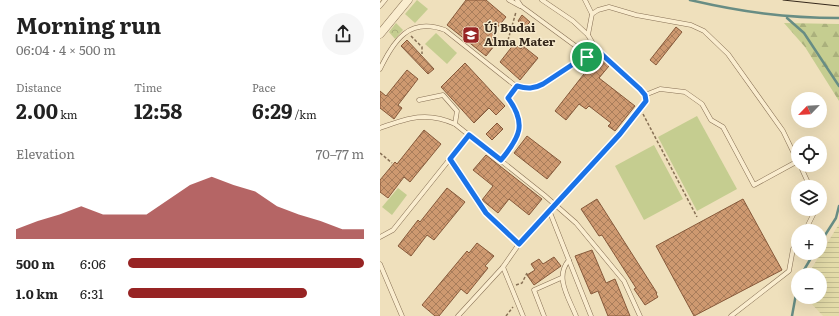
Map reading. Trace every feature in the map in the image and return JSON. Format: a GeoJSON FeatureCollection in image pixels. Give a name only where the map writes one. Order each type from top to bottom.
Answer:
{"type":"FeatureCollection","features":[{"type":"Feature","properties":{"kind":"street"},"geometry":{"type":"LineString","coordinates":[[380,34],[408,0]]}},
{"type":"Feature","properties":{"kind":"lane"},"geometry":{"type":"LineString","coordinates":[[380,6],[385,0]]}},
{"type":"Feature","properties":{"kind":"lane"},"geometry":{"type":"LineString","coordinates":[[509,0],[521,6],[581,50],[587,57]]}},
{"type":"Feature","properties":{"kind":"lane"},"geometry":{"type":"LineString","coordinates":[[517,0],[521,6]]}},
{"type":"Feature","properties":{"kind":"lane"},"geometry":{"type":"LineString","coordinates":[[458,316],[503,267],[519,244],[549,210],[620,134],[646,101],[645,95],[596,49],[588,35],[573,21],[542,0]]}},
{"type":"Feature","properties":{"kind":"lane"},"geometry":{"type":"LineString","coordinates":[[585,0],[592,14],[588,35]]}},
{"type":"Feature","properties":{"kind":"lane"},"geometry":{"type":"LineString","coordinates":[[592,14],[598,10],[609,7],[636,15],[691,25],[704,31],[728,54],[783,131],[791,148]]}},
{"type":"Feature","properties":{"kind":"lane"},"geometry":{"type":"LineString","coordinates":[[380,69],[393,45],[407,31],[424,25],[445,30],[517,86],[526,89],[534,88],[587,57],[596,49]]}},
{"type":"Feature","properties":{"kind":"lane"},"geometry":{"type":"LineString","coordinates":[[501,160],[518,136],[520,130],[518,114],[508,98],[517,86]]}},
{"type":"Feature","properties":{"kind":"lane"},"geometry":{"type":"LineString","coordinates":[[645,95],[660,89],[685,92],[702,104],[711,120],[724,127],[754,185],[791,166]]}},
{"type":"Feature","properties":{"kind":"lane"},"geometry":{"type":"LineString","coordinates":[[419,100],[442,95],[457,111],[455,124]]}},
{"type":"Feature","properties":{"kind":"lane"},"geometry":{"type":"LineString","coordinates":[[380,128],[404,120],[430,116],[442,118],[455,124],[555,204],[576,223],[624,281],[640,316]]}},
{"type":"Feature","properties":{"kind":"lane"},"geometry":{"type":"LineString","coordinates":[[380,237],[393,230],[469,135]]}},
{"type":"Feature","properties":{"kind":"lane"},"geometry":{"type":"LineString","coordinates":[[450,159],[486,213],[519,244]]}},
{"type":"Feature","properties":{"kind":"lane"},"geometry":{"type":"LineString","coordinates":[[549,210],[591,316]]}},
{"type":"Feature","properties":{"kind":"lane"},"geometry":{"type":"LineString","coordinates":[[568,260],[563,268],[561,278],[576,316]]}},
{"type":"Feature","properties":{"kind":"lane"},"geometry":{"type":"LineString","coordinates":[[731,316],[789,271],[791,260]]}},
{"type":"Feature","properties":{"kind":"lane"},"geometry":{"type":"LineString","coordinates":[[380,264],[402,316]]}},
{"type":"Feature","properties":{"kind":"lane"},"geometry":{"type":"LineString","coordinates":[[503,267],[523,316]]}},
{"type":"Feature","properties":{"kind":"lane"},"geometry":{"type":"LineString","coordinates":[[544,316],[534,290],[561,278]]}},
{"type":"Feature","properties":{"kind":"path"},"geometry":{"type":"LineString","coordinates":[[508,40],[513,18],[521,6]]}},
{"type":"Feature","properties":{"kind":"path"},"geometry":{"type":"LineString","coordinates":[[407,31],[422,47],[422,54]]}},
{"type":"Feature","properties":{"kind":"path"},"geometry":{"type":"LineString","coordinates":[[640,109],[696,217]]}},
{"type":"Feature","properties":{"kind":"path"},"geometry":{"type":"LineString","coordinates":[[380,153],[392,162]]}},
{"type":"Feature","properties":{"kind":"path"},"geometry":{"type":"LineString","coordinates":[[511,287],[522,283],[527,273]]}},
{"type":"Feature","properties":{"kind":"path"},"geometry":{"type":"LineString","coordinates":[[506,316],[517,302]]}},
{"type":"Feature","properties":{"kind":"shaded area"},"geometry":{"type":"Polygon","coordinates":[[[839,224],[839,316],[823,316],[812,304],[827,304],[827,268],[812,268],[817,260],[827,260],[827,243],[839,224]]]}},
{"type":"Feature","properties":{"kind":"green space"},"geometry":{"type":"Polygon","coordinates":[[[417,0],[428,9],[415,23],[405,14],[417,0]]]}},
{"type":"Feature","properties":{"kind":"green space"},"geometry":{"type":"Polygon","coordinates":[[[396,23],[403,30],[395,39],[389,32],[396,23]]]}},
{"type":"Feature","properties":{"kind":"green space"},"geometry":{"type":"Polygon","coordinates":[[[784,23],[839,24],[839,101],[805,47],[784,23]]]}},
{"type":"Feature","properties":{"kind":"green space"},"geometry":{"type":"Polygon","coordinates":[[[436,33],[457,53],[447,64],[425,44],[436,33]]]}},
{"type":"Feature","properties":{"kind":"green space"},"geometry":{"type":"Polygon","coordinates":[[[697,116],[737,189],[697,211],[658,137],[697,116]]]}},
{"type":"Feature","properties":{"kind":"green space"},"geometry":{"type":"Polygon","coordinates":[[[654,145],[683,199],[644,220],[615,166],[654,145]]]}},
{"type":"Feature","properties":{"kind":"green space"},"geometry":{"type":"Polygon","coordinates":[[[398,188],[407,195],[392,215],[382,207],[398,188]]]}},
{"type":"Feature","properties":{"kind":"building"},"geometry":{"type":"Polygon","coordinates":[[[466,0],[486,0],[506,17],[492,34],[499,40],[486,56],[447,25],[466,0]]]}},
{"type":"Feature","properties":{"kind":"building"},"geometry":{"type":"Polygon","coordinates":[[[522,15],[530,22],[525,27],[518,21],[522,15]]]}},
{"type":"Feature","properties":{"kind":"building"},"geometry":{"type":"Polygon","coordinates":[[[676,27],[682,32],[656,65],[650,60],[676,27]]]}},
{"type":"Feature","properties":{"kind":"building"},"geometry":{"type":"Polygon","coordinates":[[[407,40],[434,69],[428,74],[401,46],[407,40]]]}},
{"type":"Feature","properties":{"kind":"building"},"geometry":{"type":"Polygon","coordinates":[[[514,44],[521,49],[523,46],[538,58],[520,80],[500,62],[514,44]]]}},
{"type":"Feature","properties":{"kind":"building"},"geometry":{"type":"Polygon","coordinates":[[[598,56],[609,66],[599,78],[635,106],[615,131],[608,126],[611,123],[589,106],[586,109],[579,104],[566,120],[555,111],[598,56]]]}},
{"type":"Feature","properties":{"kind":"building"},"geometry":{"type":"Polygon","coordinates":[[[465,63],[505,106],[496,115],[489,108],[474,123],[441,87],[465,63]]]}},
{"type":"Feature","properties":{"kind":"building"},"geometry":{"type":"Polygon","coordinates":[[[407,70],[418,79],[398,105],[402,108],[394,119],[380,108],[380,91],[386,96],[407,70]]]}},
{"type":"Feature","properties":{"kind":"building"},"geometry":{"type":"Polygon","coordinates":[[[497,123],[503,129],[492,140],[486,134],[497,123]]]}},
{"type":"Feature","properties":{"kind":"building"},"geometry":{"type":"Polygon","coordinates":[[[424,130],[441,144],[410,182],[404,177],[388,198],[380,192],[380,180],[395,162],[397,164],[424,130]]]}},
{"type":"Feature","properties":{"kind":"building"},"geometry":{"type":"Polygon","coordinates":[[[527,136],[561,162],[547,179],[514,153],[527,136]]]}},
{"type":"Feature","properties":{"kind":"building"},"geometry":{"type":"Polygon","coordinates":[[[486,155],[542,199],[529,215],[509,199],[498,213],[482,200],[493,186],[473,170],[486,155]]]}},
{"type":"Feature","properties":{"kind":"building"},"geometry":{"type":"Polygon","coordinates":[[[447,188],[465,202],[434,240],[427,235],[411,256],[398,246],[418,220],[420,222],[447,188]]]}},
{"type":"Feature","properties":{"kind":"building"},"geometry":{"type":"Polygon","coordinates":[[[597,199],[657,293],[656,294],[658,297],[645,305],[634,289],[636,288],[602,235],[599,236],[581,209],[597,199]]]}},
{"type":"Feature","properties":{"kind":"building"},"geometry":{"type":"Polygon","coordinates":[[[743,199],[782,270],[694,316],[656,246],[743,199]]]}},
{"type":"Feature","properties":{"kind":"building"},"geometry":{"type":"Polygon","coordinates":[[[477,243],[494,256],[485,266],[488,268],[467,294],[461,289],[439,316],[435,316],[422,305],[467,251],[469,253],[477,243]]]}},
{"type":"Feature","properties":{"kind":"building"},"geometry":{"type":"Polygon","coordinates":[[[592,250],[606,283],[615,279],[630,316],[608,316],[598,291],[591,294],[575,256],[592,250]]]}},
{"type":"Feature","properties":{"kind":"building"},"geometry":{"type":"Polygon","coordinates":[[[554,257],[561,266],[534,285],[527,275],[535,270],[531,264],[539,259],[543,264],[554,257]]]}},
{"type":"Feature","properties":{"kind":"waterway"},"geometry":{"type":"LineString","coordinates":[[690,0],[764,14],[839,18]]}},
{"type":"Feature","properties":{"kind":"waterway"},"geometry":{"type":"LineString","coordinates":[[787,18],[804,33],[839,86]]}},
{"type":"Feature","properties":{"kind":"waterway"},"geometry":{"type":"LineString","coordinates":[[827,232],[836,218],[839,206]]}},
{"type":"Feature","properties":{"kind":"waterway"},"geometry":{"type":"LineString","coordinates":[[805,268],[810,260]]}},
{"type":"Feature","properties":{"kind":"waterway"},"geometry":{"type":"LineString","coordinates":[[792,316],[794,304]]}},
{"type":"Feature","properties":{"kind":"tram line"},"geometry":{"type":"LineString","coordinates":[[783,0],[839,6]]}},
{"type":"Feature","properties":{"kind":"place","name":"Új Budai Alma Mater"},"geometry":{"type":"Point","coordinates":[471,35]}},
{"type":"Feature","properties":{"kind":"route"},"geometry":{"type":"LineString","coordinates":[[596,49],[640,89],[645,95],[646,101],[620,134],[519,244],[486,213],[450,159],[469,135],[501,160],[515,142],[520,130],[518,114],[508,98],[517,86],[526,89],[534,88],[587,57],[596,49]]}}]}
